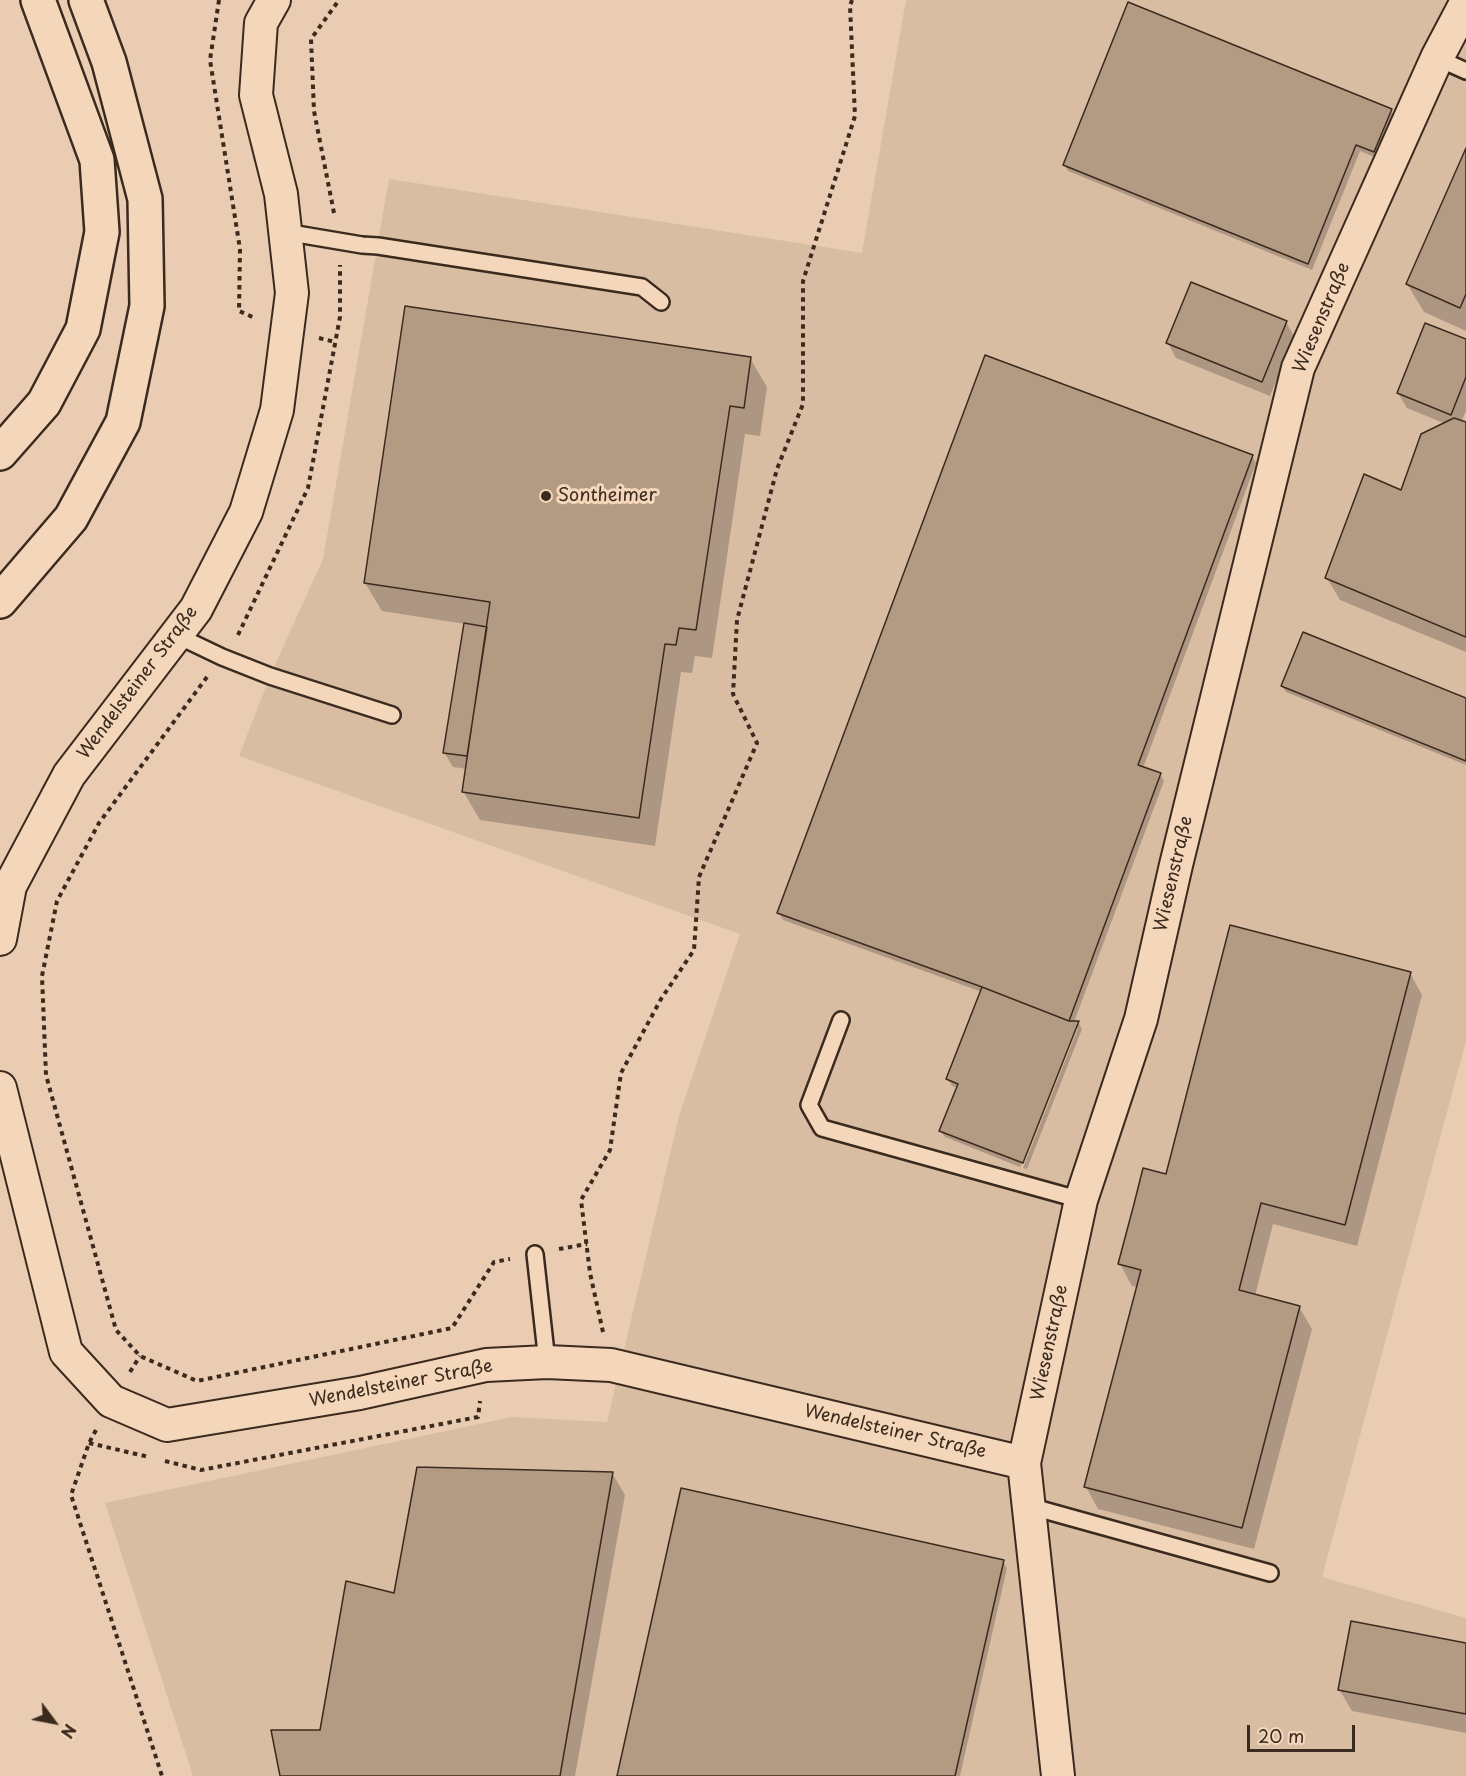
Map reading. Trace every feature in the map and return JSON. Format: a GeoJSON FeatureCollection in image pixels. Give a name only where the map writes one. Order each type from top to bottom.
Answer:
{"type":"FeatureCollection","features":[{"type":"Feature","properties":{"kind":"highway"},"geometry":{"type":"LineString","coordinates":[[0,453],[44,403],[83,329],[102,232],[97,160],[38,0]]}},
{"type":"Feature","properties":{"kind":"highway"},"geometry":{"type":"LineString","coordinates":[[0,601],[71,518],[123,422],[147,306],[145,199],[109,62],[86,0]]}},
{"type":"Feature","properties":{"kind":"street","name":"Wendelsteiner Straße"},"geometry":{"type":"LineString","coordinates":[[0,939],[10,886],[69,775],[196,609],[246,512],[277,410],[292,293],[281,194],[256,94],[261,23],[274,0]]}},
{"type":"Feature","properties":{"kind":"street","name":"Wiesenstraße"},"geometry":{"type":"LineString","coordinates":[[1058,1776],[1024,1463],[1081,1200],[1141,1019],[1176,865],[1298,368],[1437,58],[1466,3]]}},
{"type":"Feature","properties":{"kind":"street","name":"Wendelsteiner Straße"},"geometry":{"type":"LineString","coordinates":[[0,1088],[66,1352],[111,1401],[167,1425],[360,1393],[486,1365],[547,1362],[611,1365],[1024,1463]]}},
{"type":"Feature","properties":{"kind":"lane"},"geometry":{"type":"LineString","coordinates":[[1437,58],[1466,71]]}},
{"type":"Feature","properties":{"kind":"lane"},"geometry":{"type":"LineString","coordinates":[[285,232],[642,287],[661,302]]}},
{"type":"Feature","properties":{"kind":"lane"},"geometry":{"type":"LineString","coordinates":[[176,635],[270,676],[392,715]]}},
{"type":"Feature","properties":{"kind":"lane"},"geometry":{"type":"LineString","coordinates":[[841,1020],[809,1105],[822,1128],[1081,1200]]}},
{"type":"Feature","properties":{"kind":"lane"},"geometry":{"type":"LineString","coordinates":[[535,1254],[547,1362]]}},
{"type":"Feature","properties":{"kind":"lane"},"geometry":{"type":"LineString","coordinates":[[1029,1506],[1270,1573]]}},
{"type":"Feature","properties":{"kind":"path"},"geometry":{"type":"LineString","coordinates":[[219,0],[210,60],[240,249],[239,311],[286,331],[336,342]]}},
{"type":"Feature","properties":{"kind":"path"},"geometry":{"type":"LineString","coordinates":[[339,0],[311,39],[314,111],[339,241],[340,317],[308,488],[236,637],[99,823],[57,901],[42,976],[46,1075],[116,1330],[140,1356],[197,1381],[452,1328],[495,1262],[586,1244]]}},
{"type":"Feature","properties":{"kind":"path"},"geometry":{"type":"LineString","coordinates":[[611,1365],[590,1273],[581,1200],[609,1150],[621,1073],[661,999],[694,950],[699,877],[757,743],[733,694],[737,620],[777,469],[803,404],[803,281],[855,116],[850,6],[852,0]]}},
{"type":"Feature","properties":{"kind":"path"},"geometry":{"type":"LineString","coordinates":[[140,1356],[111,1401],[89,1443],[71,1495],[162,1776]]}},
{"type":"Feature","properties":{"kind":"path"},"geometry":{"type":"LineString","coordinates":[[89,1443],[201,1470],[478,1417],[486,1365]]}},
{"type":"Feature","properties":{"kind":"shaded area"},"geometry":{"type":"Polygon","coordinates":[[[906,0],[1466,0],[1466,1041],[1322,1577],[1466,1618],[1466,1776],[193,1776],[105,1503],[512,1417],[607,1422],[679,1116],[740,934],[239,756],[270,676],[323,559],[389,179],[862,253],[906,0]]]}},
{"type":"Feature","properties":{"kind":"building"},"geometry":{"type":"Polygon","coordinates":[[[1128,2],[1392,109],[1374,152],[1356,145],[1308,264],[1063,165],[1128,2]]]}},
{"type":"Feature","properties":{"kind":"building"},"geometry":{"type":"Polygon","coordinates":[[[1466,148],[1466,294],[1460,308],[1406,284],[1466,148]]]}},
{"type":"Feature","properties":{"kind":"building"},"geometry":{"type":"Polygon","coordinates":[[[1191,282],[1287,321],[1262,382],[1166,343],[1191,282]]]}},
{"type":"Feature","properties":{"kind":"building","name":"Sontheimer"},"geometry":{"type":"Polygon","coordinates":[[[405,306],[751,357],[744,408],[730,406],[696,630],[679,628],[676,645],[665,644],[639,818],[462,792],[490,602],[364,583],[405,306]]]}},
{"type":"Feature","properties":{"kind":"building"},"geometry":{"type":"Polygon","coordinates":[[[1425,323],[1466,339],[1466,377],[1451,415],[1397,393],[1425,323]]]}},
{"type":"Feature","properties":{"kind":"building"},"geometry":{"type":"Polygon","coordinates":[[[985,355],[1253,455],[1138,765],[1161,773],[1069,1021],[777,913],[985,355]]]}},
{"type":"Feature","properties":{"kind":"building"},"geometry":{"type":"Polygon","coordinates":[[[1454,418],[1466,422],[1466,637],[1325,578],[1364,474],[1401,490],[1421,434],[1454,418]]]}},
{"type":"Feature","properties":{"kind":"building"},"geometry":{"type":"Polygon","coordinates":[[[464,623],[487,627],[467,756],[443,753],[464,623]]]}},
{"type":"Feature","properties":{"kind":"building"},"geometry":{"type":"Polygon","coordinates":[[[1303,632],[1466,698],[1466,761],[1281,686],[1303,632]]]}},
{"type":"Feature","properties":{"kind":"building"},"geometry":{"type":"Polygon","coordinates":[[[1230,925],[1411,972],[1345,1225],[1261,1203],[1239,1290],[1300,1306],[1242,1528],[1084,1487],[1141,1270],[1118,1264],[1143,1168],[1166,1174],[1230,925]]]}},
{"type":"Feature","properties":{"kind":"building"},"geometry":{"type":"Polygon","coordinates":[[[982,987],[1069,1021],[1079,1021],[1023,1163],[939,1131],[958,1084],[946,1079],[982,987]]]}},
{"type":"Feature","properties":{"kind":"building"},"geometry":{"type":"Polygon","coordinates":[[[417,1467],[613,1472],[560,1776],[280,1776],[271,1730],[320,1730],[346,1581],[394,1593],[417,1467]]]}},
{"type":"Feature","properties":{"kind":"building"},"geometry":{"type":"Polygon","coordinates":[[[681,1488],[1004,1560],[955,1776],[617,1776],[681,1488]]]}},
{"type":"Feature","properties":{"kind":"building"},"geometry":{"type":"Polygon","coordinates":[[[1351,1621],[1466,1643],[1466,1714],[1338,1690],[1351,1621]]]}},
{"type":"Feature","properties":{"kind":"place","name":"Sontheimer"},"geometry":{"type":"Point","coordinates":[546,496]}}]}
